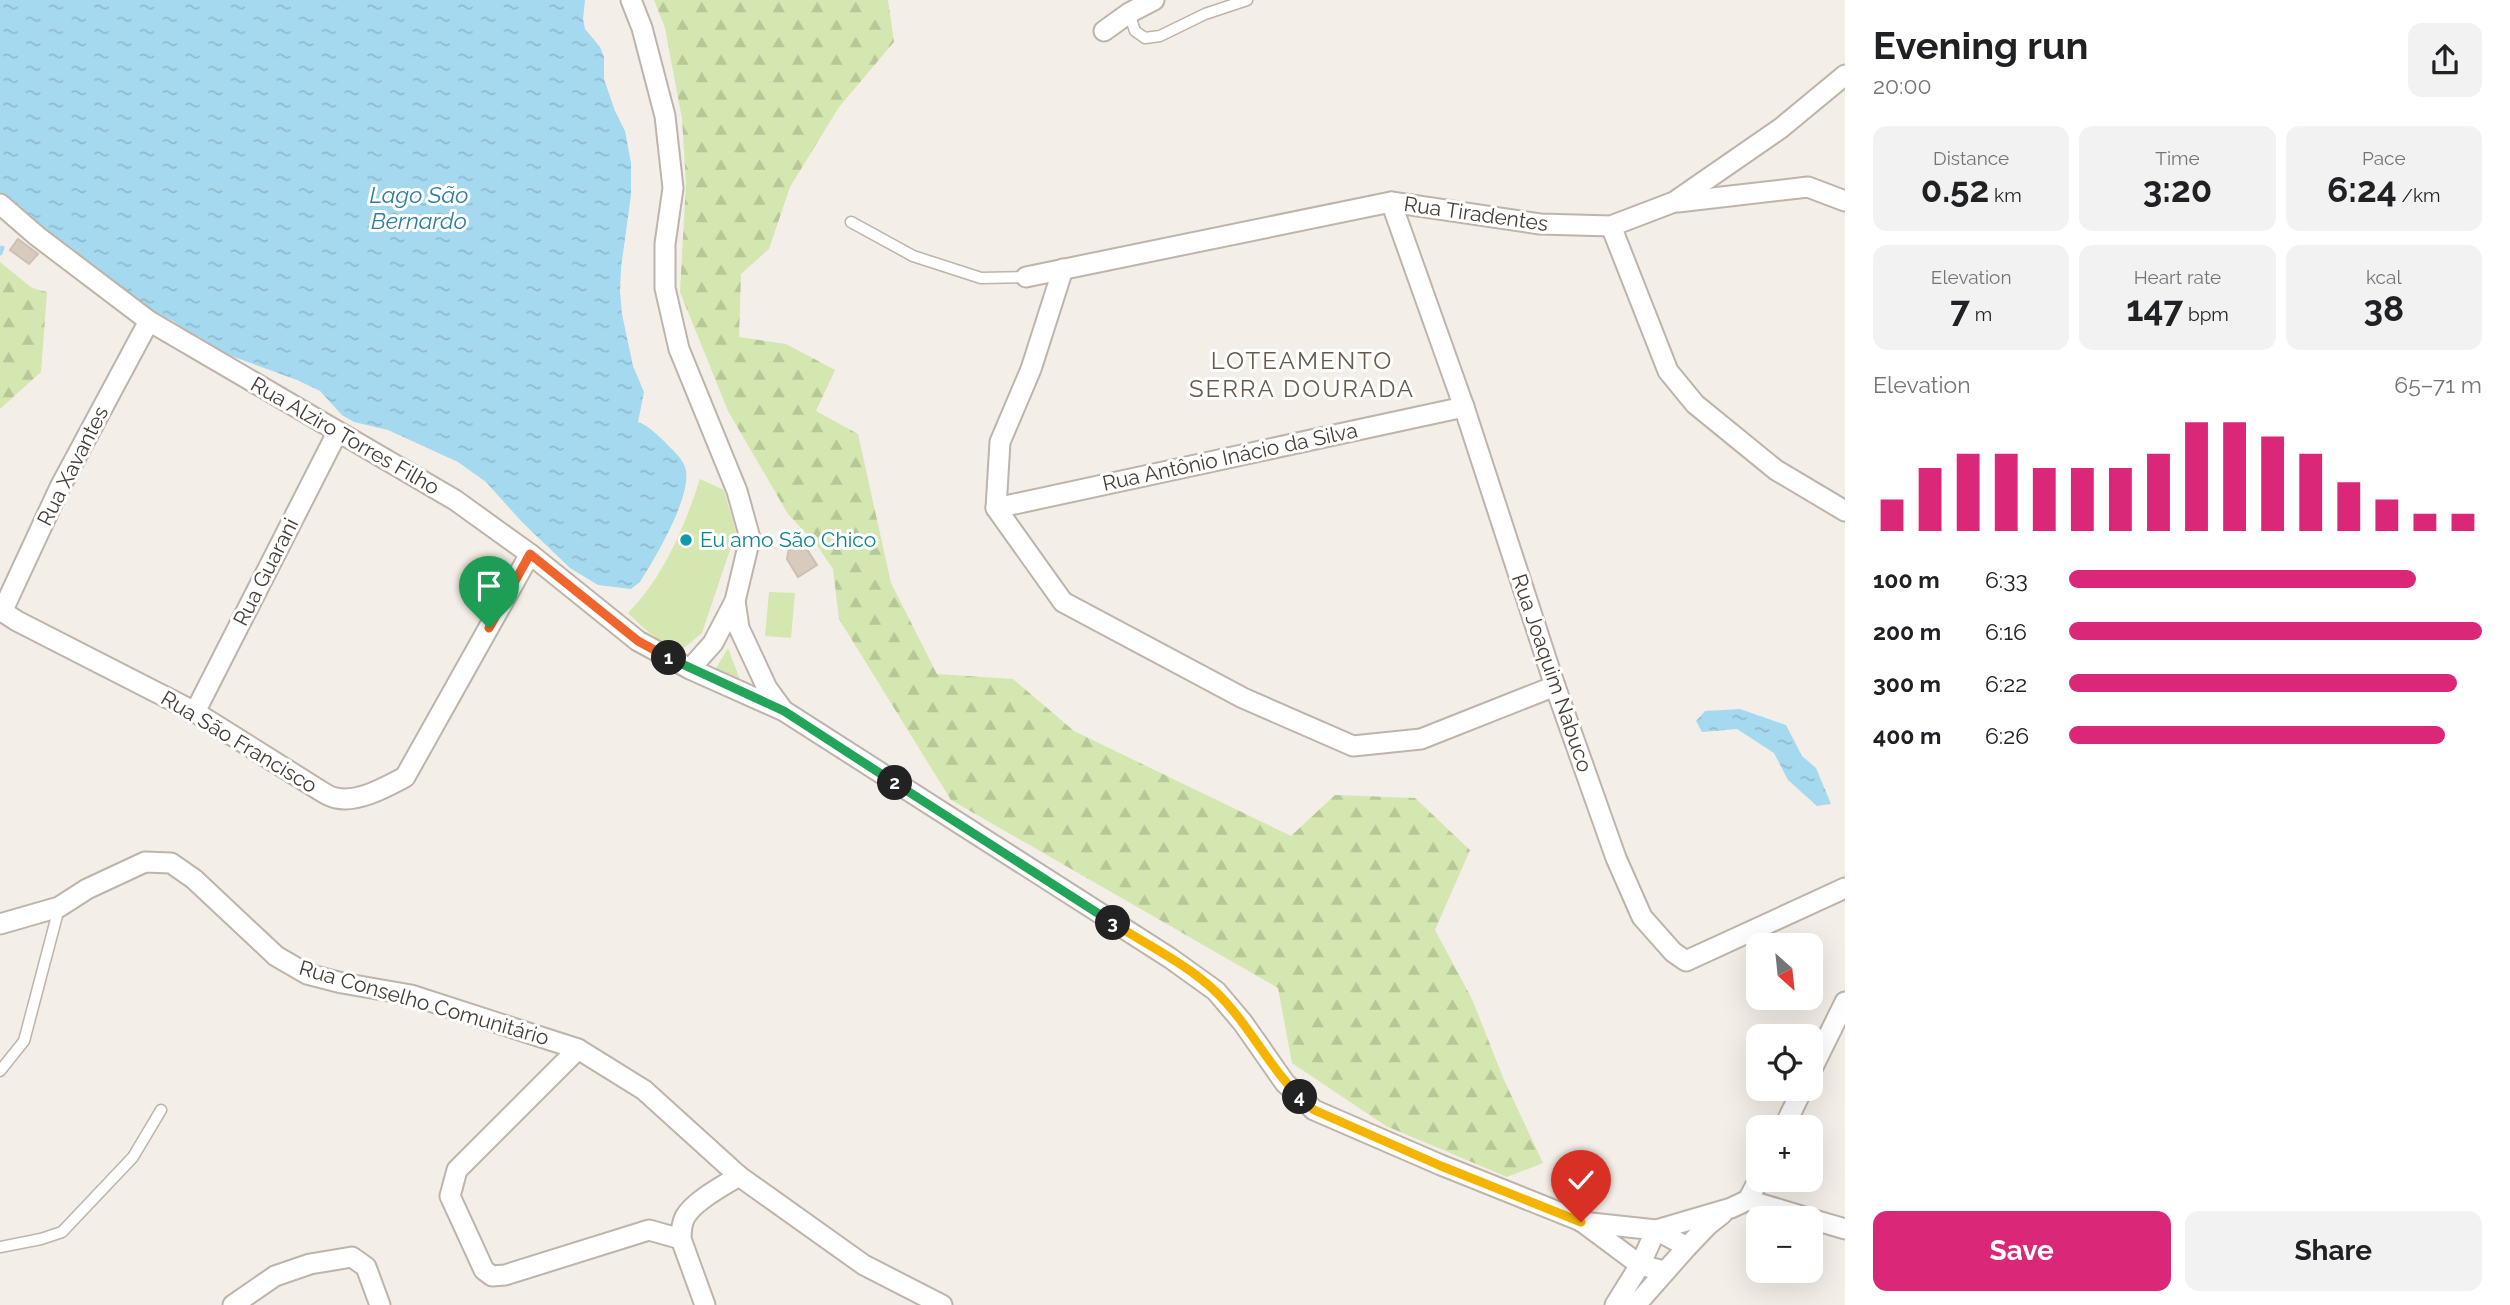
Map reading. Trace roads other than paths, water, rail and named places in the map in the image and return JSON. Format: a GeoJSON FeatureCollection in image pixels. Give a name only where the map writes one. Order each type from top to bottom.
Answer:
{"type":"FeatureCollection","features":[{"type":"Feature","properties":{"kind":"street"},"geometry":{"type":"LineString","coordinates":[[631,0],[642,28],[665,116],[673,188],[665,244],[665,288],[679,349],[737,491],[750,538],[735,601],[713,643],[690,669]]}},
{"type":"Feature","properties":{"kind":"street"},"geometry":{"type":"LineString","coordinates":[[1104,31],[1129,13],[1154,0]]}},
{"type":"Feature","properties":{"kind":"street","name":"Rua Tiradentes"},"geometry":{"type":"LineString","coordinates":[[1026,277],[1391,202],[1540,224],[1611,226],[1674,202],[1781,128],[1845,75]]}},
{"type":"Feature","properties":{"kind":"street"},"geometry":{"type":"LineString","coordinates":[[1674,202],[1808,187],[1845,201]]}},
{"type":"Feature","properties":{"kind":"street","name":"Rua Joaquim Nabuco"},"geometry":{"type":"LineString","coordinates":[[1391,202],[1464,407],[1555,685],[1616,858],[1642,917],[1673,953],[1686,961],[1845,888]]}},
{"type":"Feature","properties":{"kind":"street","name":"Rua Alziro Torres Filho"},"geometry":{"type":"LineString","coordinates":[[0,204],[37,236],[149,321],[454,500],[530,554],[638,641],[690,669],[784,711],[1170,958],[1216,991],[1243,1023],[1286,1083],[1314,1110],[1441,1166],[1581,1222],[1640,1265],[1664,1271]]}},
{"type":"Feature","properties":{"kind":"street"},"geometry":{"type":"LineString","coordinates":[[1611,226],[1668,371],[1695,404],[1776,470],[1845,510]]}},
{"type":"Feature","properties":{"kind":"street"},"geometry":{"type":"LineString","coordinates":[[1063,269],[1031,369],[1000,442],[996,508],[1063,602],[1243,698],[1353,746],[1421,739],[1555,685]]}},
{"type":"Feature","properties":{"kind":"street","name":"Rua Xavantes"},"geometry":{"type":"LineString","coordinates":[[1,611],[60,487],[149,321]]}},
{"type":"Feature","properties":{"kind":"street","name":"Rua Antônio Inácio da Silva"},"geometry":{"type":"LineString","coordinates":[[996,508],[1464,407]]}},
{"type":"Feature","properties":{"kind":"street","name":"Rua Guarani"},"geometry":{"type":"LineString","coordinates":[[195,712],[337,433]]}},
{"type":"Feature","properties":{"kind":"street","name":"Rua São Francisco"},"geometry":{"type":"LineString","coordinates":[[1,611],[195,712],[336,799],[356,797],[384,788],[405,777],[530,554]]}},
{"type":"Feature","properties":{"kind":"street"},"geometry":{"type":"LineString","coordinates":[[735,601],[739,628],[767,688],[784,711]]}},
{"type":"Feature","properties":{"kind":"street","name":"Rua Conselho Comunitário"},"geometry":{"type":"LineString","coordinates":[[0,924],[59,908],[87,889],[145,862],[171,863],[194,879],[276,957],[307,974],[411,995],[578,1049],[644,1090],[739,1176],[864,1265],[942,1305]]}},
{"type":"Feature","properties":{"kind":"street"},"geometry":{"type":"LineString","coordinates":[[1823,1047],[1845,1002]]}},
{"type":"Feature","properties":{"kind":"street"},"geometry":{"type":"LineString","coordinates":[[578,1049],[457,1170],[450,1196],[484,1270],[492,1276],[505,1275],[649,1230],[681,1239]]}},
{"type":"Feature","properties":{"kind":"street"},"geometry":{"type":"LineString","coordinates":[[705,1305],[681,1239],[685,1216],[706,1197],[739,1176]]}},
{"type":"Feature","properties":{"kind":"street"},"geometry":{"type":"LineString","coordinates":[[1632,1305],[1642,1298],[1707,1225],[1740,1204],[1749,1192]]}},
{"type":"Feature","properties":{"kind":"street"},"geometry":{"type":"LineString","coordinates":[[1615,1305],[1640,1265],[1656,1230],[1740,1204],[1750,1206]]}},
{"type":"Feature","properties":{"kind":"street","name":"Rua Alziro Torres Filho"},"geometry":{"type":"LineString","coordinates":[[1581,1222],[1656,1230],[1687,1247]]}},
{"type":"Feature","properties":{"kind":"street"},"geometry":{"type":"LineString","coordinates":[[1823,1222],[1845,1229]]}},
{"type":"Feature","properties":{"kind":"street"},"geometry":{"type":"LineString","coordinates":[[233,1305],[275,1276],[310,1264],[352,1257],[366,1267],[380,1305]]}},
{"type":"Feature","properties":{"kind":"lane"},"geometry":{"type":"LineString","coordinates":[[1129,13],[1135,31],[1145,38],[1160,36],[1205,15],[1247,0]]}},
{"type":"Feature","properties":{"kind":"lane"},"geometry":{"type":"LineString","coordinates":[[851,222],[913,256],[981,278],[1026,277]]}},
{"type":"Feature","properties":{"kind":"lane"},"geometry":{"type":"LineString","coordinates":[[0,1071],[24,1041],[59,908]]}},
{"type":"Feature","properties":{"kind":"lane"},"geometry":{"type":"LineString","coordinates":[[0,1247],[41,1239],[62,1231],[133,1157],[161,1110]]}},
{"type":"Feature","properties":{"kind":"water","name":"Lago São Bernardo"},"geometry":{"type":"Polygon","coordinates":[[[0,0],[585,0],[585,29],[600,47],[604,57],[604,79],[625,131],[631,163],[631,195],[620,292],[633,366],[644,392],[638,422],[664,441],[685,467],[684,493],[679,509],[640,582],[631,589],[598,585],[570,568],[522,522],[486,482],[458,462],[388,430],[354,422],[342,415],[320,391],[297,380],[204,346],[173,321],[125,297],[23,217],[0,194],[0,0]]]}},
{"type":"Feature","properties":{"kind":"water"},"geometry":{"type":"Polygon","coordinates":[[[1740,709],[1786,725],[1802,756],[1816,768],[1831,804],[1817,806],[1788,780],[1774,753],[1737,729],[1702,732],[1696,721],[1705,711],[1740,709]]]}},
{"type":"Feature","properties":{"kind":"waterway"},"geometry":{"type":"LineString","coordinates":[[0,253],[2,248]]}},
{"type":"Feature","properties":{"kind":"place","name":"Eu amo São Chico"},"geometry":{"type":"Point","coordinates":[686,540]}},
{"type":"Feature","properties":{"kind":"district","name":"LOTEAMENTO SERRA DOURADA"},"geometry":{"type":"Point","coordinates":[1302,375]}}]}
